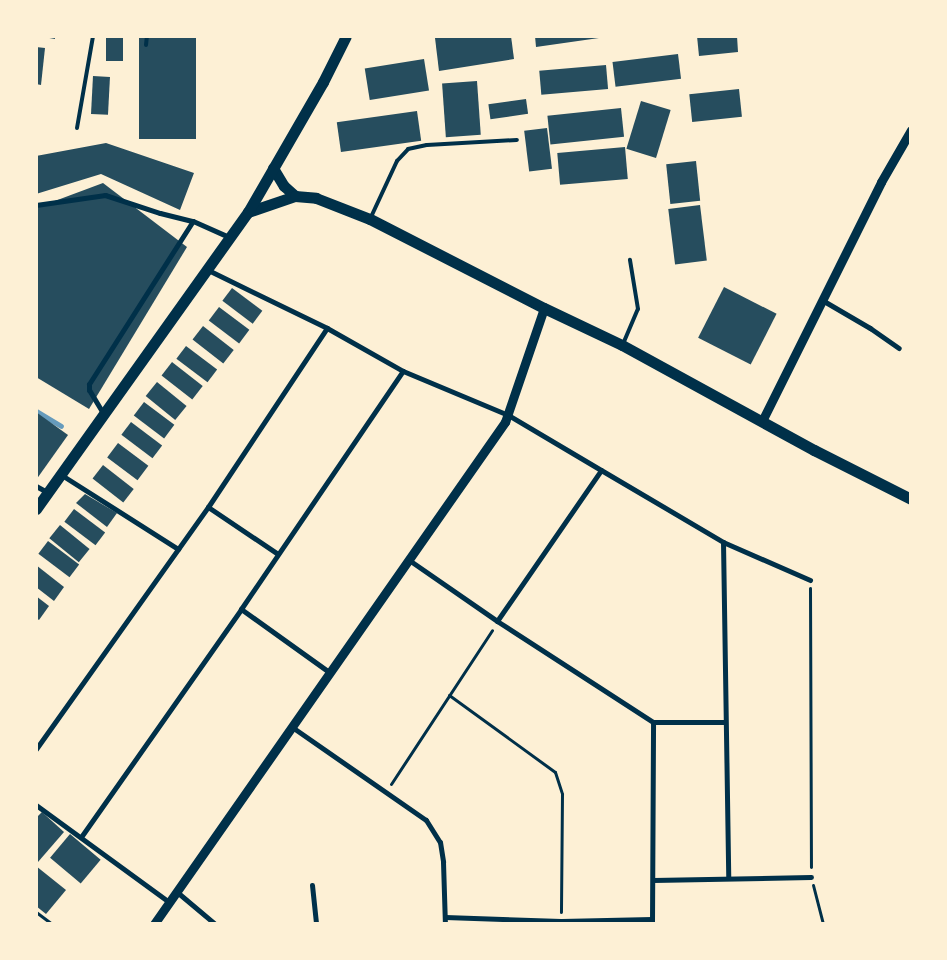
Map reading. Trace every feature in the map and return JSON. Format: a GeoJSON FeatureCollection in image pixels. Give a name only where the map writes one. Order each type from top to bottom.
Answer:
{"type":"FeatureCollection","features":[{"type":"Feature","properties":{"kind":"main road"},"geometry":{"type":"LineString","coordinates":[[36,509],[248,212],[323,82],[346,36]]}},
{"type":"Feature","properties":{"kind":"main road"},"geometry":{"type":"LineString","coordinates":[[272,168],[284,186],[295,196]]}},
{"type":"Feature","properties":{"kind":"main road"},"geometry":{"type":"LineString","coordinates":[[248,212],[295,196],[316,198],[370,219],[544,308],[622,345],[911,499]]}},
{"type":"Feature","properties":{"kind":"street"},"geometry":{"type":"LineString","coordinates":[[762,421],[881,182],[911,130]]}},
{"type":"Feature","properties":{"kind":"street"},"geometry":{"type":"LineString","coordinates":[[36,205],[105,195],[160,213],[193,221],[230,237]]}},
{"type":"Feature","properties":{"kind":"street"},"geometry":{"type":"LineString","coordinates":[[103,413],[89,390],[89,384],[193,221]]}},
{"type":"Feature","properties":{"kind":"street"},"geometry":{"type":"LineString","coordinates":[[208,270],[327,328],[402,371],[508,415],[723,542],[810,580]]}},
{"type":"Feature","properties":{"kind":"street"},"geometry":{"type":"LineString","coordinates":[[821,300],[870,328],[899,348]]}},
{"type":"Feature","properties":{"kind":"street"},"geometry":{"type":"LineString","coordinates":[[154,924],[508,415],[544,308]]}},
{"type":"Feature","properties":{"kind":"street"},"geometry":{"type":"LineString","coordinates":[[36,749],[208,507],[327,328]]}},
{"type":"Feature","properties":{"kind":"street"},"geometry":{"type":"LineString","coordinates":[[81,837],[241,609],[402,371]]}},
{"type":"Feature","properties":{"kind":"street"},"geometry":{"type":"LineString","coordinates":[[498,621],[601,470]]}},
{"type":"Feature","properties":{"kind":"street"},"geometry":{"type":"LineString","coordinates":[[60,474],[178,549]]}},
{"type":"Feature","properties":{"kind":"street"},"geometry":{"type":"LineString","coordinates":[[36,486],[47,493]]}},
{"type":"Feature","properties":{"kind":"street"},"geometry":{"type":"LineString","coordinates":[[208,507],[278,554]]}},
{"type":"Feature","properties":{"kind":"street"},"geometry":{"type":"LineString","coordinates":[[723,542],[728,877]]}},
{"type":"Feature","properties":{"kind":"street"},"geometry":{"type":"LineString","coordinates":[[408,560],[652,722],[725,722]]}},
{"type":"Feature","properties":{"kind":"street"},"geometry":{"type":"LineString","coordinates":[[241,609],[329,672]]}},
{"type":"Feature","properties":{"kind":"street"},"geometry":{"type":"LineString","coordinates":[[445,917],[561,921],[652,921],[652,722]]}},
{"type":"Feature","properties":{"kind":"street"},"geometry":{"type":"LineString","coordinates":[[292,727],[426,820],[440,842],[443,862],[445,924]]}},
{"type":"Feature","properties":{"kind":"street"},"geometry":{"type":"LineString","coordinates":[[36,804],[169,902]]}},
{"type":"Feature","properties":{"kind":"street"},"geometry":{"type":"LineString","coordinates":[[653,880],[728,877],[811,877]]}},
{"type":"Feature","properties":{"kind":"street"},"geometry":{"type":"LineString","coordinates":[[312,885],[316,924]]}},
{"type":"Feature","properties":{"kind":"street"},"geometry":{"type":"LineString","coordinates":[[177,892],[215,924]]}},
{"type":"Feature","properties":{"kind":"lane"},"geometry":{"type":"LineString","coordinates":[[77,128],[93,36]]}},
{"type":"Feature","properties":{"kind":"lane"},"geometry":{"type":"LineString","coordinates":[[146,45],[147,36]]}},
{"type":"Feature","properties":{"kind":"lane"},"geometry":{"type":"LineString","coordinates":[[370,219],[398,160],[408,149],[427,145],[518,140]]}},
{"type":"Feature","properties":{"kind":"lane"},"geometry":{"type":"LineString","coordinates":[[622,345],[638,309],[630,260]]}},
{"type":"Feature","properties":{"kind":"path"},"geometry":{"type":"LineString","coordinates":[[810,580],[811,877],[823,924]]}},
{"type":"Feature","properties":{"kind":"path"},"geometry":{"type":"LineString","coordinates":[[386,792],[498,621]]}},
{"type":"Feature","properties":{"kind":"path"},"geometry":{"type":"LineString","coordinates":[[450,695],[555,772],[562,794],[561,921]]}},
{"type":"Feature","properties":{"kind":"path"},"geometry":{"type":"LineString","coordinates":[[36,912],[52,924]]}},
{"type":"Feature","properties":{"kind":"building"},"geometry":{"type":"Polygon","coordinates":[[[38,36],[55,36],[55,39],[38,36]]]}},
{"type":"Feature","properties":{"kind":"building"},"geometry":{"type":"Polygon","coordinates":[[[106,36],[123,36],[123,61],[106,61],[106,36]]]}},
{"type":"Feature","properties":{"kind":"building"},"geometry":{"type":"Polygon","coordinates":[[[139,36],[196,36],[196,139],[139,139],[139,36]]]}},
{"type":"Feature","properties":{"kind":"building"},"geometry":{"type":"Polygon","coordinates":[[[448,36],[511,36],[514,59],[439,71],[435,38],[448,36]]]}},
{"type":"Feature","properties":{"kind":"building"},"geometry":{"type":"Polygon","coordinates":[[[535,36],[599,36],[599,38],[536,47],[535,36]]]}},
{"type":"Feature","properties":{"kind":"building"},"geometry":{"type":"Polygon","coordinates":[[[697,36],[737,36],[738,52],[699,56],[697,36]]]}},
{"type":"Feature","properties":{"kind":"building"},"geometry":{"type":"Polygon","coordinates":[[[36,47],[45,48],[41,85],[36,84],[36,47]]]}},
{"type":"Feature","properties":{"kind":"building"},"geometry":{"type":"Polygon","coordinates":[[[678,54],[681,79],[616,87],[612,62],[678,54]]]}},
{"type":"Feature","properties":{"kind":"building"},"geometry":{"type":"Polygon","coordinates":[[[424,59],[429,91],[370,100],[365,68],[424,59]]]}},
{"type":"Feature","properties":{"kind":"building"},"geometry":{"type":"Polygon","coordinates":[[[606,65],[608,89],[541,95],[539,71],[606,65]]]}},
{"type":"Feature","properties":{"kind":"building"},"geometry":{"type":"Polygon","coordinates":[[[93,76],[110,77],[108,115],[91,114],[93,76]]]}},
{"type":"Feature","properties":{"kind":"building"},"geometry":{"type":"Polygon","coordinates":[[[477,81],[481,135],[446,137],[442,83],[477,81]]]}},
{"type":"Feature","properties":{"kind":"building"},"geometry":{"type":"Polygon","coordinates":[[[739,89],[742,117],[692,122],[689,94],[739,89]]]}},
{"type":"Feature","properties":{"kind":"building"},"geometry":{"type":"Polygon","coordinates":[[[526,99],[528,114],[490,119],[488,104],[526,99]]]}},
{"type":"Feature","properties":{"kind":"building"},"geometry":{"type":"Polygon","coordinates":[[[641,101],[671,110],[656,158],[626,149],[641,101]]]}},
{"type":"Feature","properties":{"kind":"building"},"geometry":{"type":"Polygon","coordinates":[[[621,108],[624,137],[550,145],[547,116],[621,108]]]}},
{"type":"Feature","properties":{"kind":"building"},"geometry":{"type":"Polygon","coordinates":[[[417,111],[421,141],[341,152],[337,122],[417,111]]]}},
{"type":"Feature","properties":{"kind":"building"},"geometry":{"type":"Polygon","coordinates":[[[547,128],[552,169],[529,171],[524,131],[547,128]]]}},
{"type":"Feature","properties":{"kind":"building"},"geometry":{"type":"Polygon","coordinates":[[[106,143],[194,173],[180,210],[101,174],[36,194],[36,156],[106,143]]]}},
{"type":"Feature","properties":{"kind":"building"},"geometry":{"type":"Polygon","coordinates":[[[625,147],[628,179],[560,185],[557,153],[625,147]]]}},
{"type":"Feature","properties":{"kind":"building"},"geometry":{"type":"Polygon","coordinates":[[[696,161],[700,201],[670,204],[666,164],[696,161]]]}},
{"type":"Feature","properties":{"kind":"building"},"geometry":{"type":"Polygon","coordinates":[[[103,183],[187,247],[89,409],[36,377],[36,208],[103,183]]]}},
{"type":"Feature","properties":{"kind":"building"},"geometry":{"type":"Polygon","coordinates":[[[700,205],[707,261],[675,264],[668,209],[700,205]]]}},
{"type":"Feature","properties":{"kind":"building"},"geometry":{"type":"Polygon","coordinates":[[[724,287],[777,314],[751,365],[698,338],[724,287]]]}},
{"type":"Feature","properties":{"kind":"building"},"geometry":{"type":"Polygon","coordinates":[[[232,288],[262,311],[253,324],[222,301],[232,288]]]}},
{"type":"Feature","properties":{"kind":"building"},"geometry":{"type":"Polygon","coordinates":[[[219,307],[249,330],[239,343],[209,321],[219,307]]]}},
{"type":"Feature","properties":{"kind":"building"},"geometry":{"type":"Polygon","coordinates":[[[203,326],[234,350],[223,363],[193,339],[203,326]]]}},
{"type":"Feature","properties":{"kind":"building"},"geometry":{"type":"Polygon","coordinates":[[[186,346],[217,369],[208,382],[176,359],[186,346]]]}},
{"type":"Feature","properties":{"kind":"building"},"geometry":{"type":"Polygon","coordinates":[[[172,362],[203,386],[192,399],[162,375],[172,362]]]}},
{"type":"Feature","properties":{"kind":"building"},"geometry":{"type":"Polygon","coordinates":[[[157,382],[187,406],[175,420],[146,396],[157,382]]]}},
{"type":"Feature","properties":{"kind":"building"},"geometry":{"type":"Polygon","coordinates":[[[144,402],[174,425],[164,438],[134,416],[144,402]]]}},
{"type":"Feature","properties":{"kind":"building"},"geometry":{"type":"Polygon","coordinates":[[[36,412],[68,435],[36,480],[36,412]]]}},
{"type":"Feature","properties":{"kind":"building"},"geometry":{"type":"Polygon","coordinates":[[[131,422],[162,445],[153,458],[121,435],[131,422]]]}},
{"type":"Feature","properties":{"kind":"building"},"geometry":{"type":"Polygon","coordinates":[[[118,443],[148,466],[138,480],[107,457],[118,443]]]}},
{"type":"Feature","properties":{"kind":"building"},"geometry":{"type":"Polygon","coordinates":[[[103,465],[134,489],[123,502],[93,478],[103,465]]]}},
{"type":"Feature","properties":{"kind":"building"},"geometry":{"type":"Polygon","coordinates":[[[85,494],[117,513],[107,527],[76,503],[85,494]]]}},
{"type":"Feature","properties":{"kind":"building"},"geometry":{"type":"Polygon","coordinates":[[[74,509],[105,532],[96,545],[64,522],[74,509]]]}},
{"type":"Feature","properties":{"kind":"building"},"geometry":{"type":"Polygon","coordinates":[[[60,525],[90,549],[79,562],[49,538],[60,525]]]}},
{"type":"Feature","properties":{"kind":"building"},"geometry":{"type":"Polygon","coordinates":[[[48,541],[79,564],[70,577],[38,554],[48,541]]]}},
{"type":"Feature","properties":{"kind":"building"},"geometry":{"type":"Polygon","coordinates":[[[36,565],[64,587],[54,601],[36,587],[36,565]]]}},
{"type":"Feature","properties":{"kind":"building"},"geometry":{"type":"Polygon","coordinates":[[[36,596],[49,606],[39,620],[36,618],[36,596]]]}},
{"type":"Feature","properties":{"kind":"building"},"geometry":{"type":"Polygon","coordinates":[[[42,812],[64,832],[38,862],[36,818],[42,812]]]}},
{"type":"Feature","properties":{"kind":"building"},"geometry":{"type":"Polygon","coordinates":[[[70,834],[101,860],[81,883],[50,858],[70,834]]]}},
{"type":"Feature","properties":{"kind":"building"},"geometry":{"type":"Polygon","coordinates":[[[36,866],[66,890],[46,914],[36,906],[36,866]]]}},
{"type":"Feature","properties":{"kind":"waterway"},"geometry":{"type":"LineString","coordinates":[[36,411],[61,426]]}}]}
